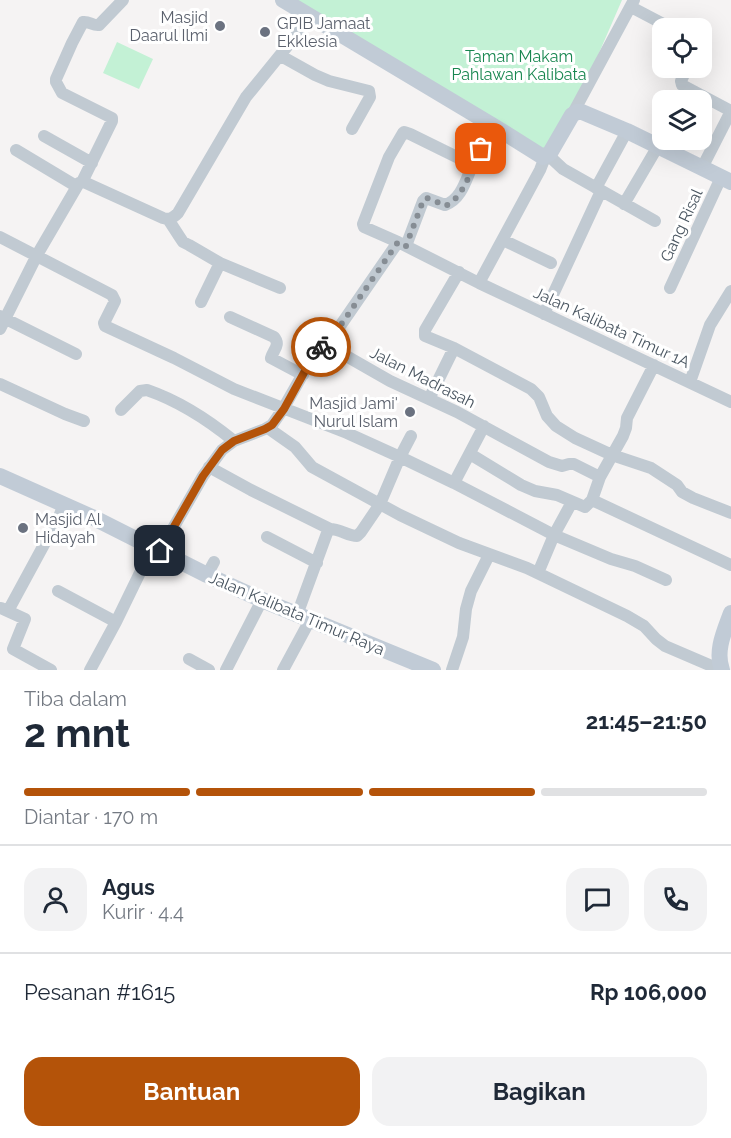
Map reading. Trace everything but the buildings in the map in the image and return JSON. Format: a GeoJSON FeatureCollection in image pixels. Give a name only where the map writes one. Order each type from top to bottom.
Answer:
{"type":"FeatureCollection","features":[{"type":"Feature","properties":{"kind":"street"},"geometry":{"type":"LineString","coordinates":[[76,354],[2,321],[37,255],[92,163],[112,121],[112,118],[62,93],[56,79],[83,22],[99,25],[123,0]]}},
{"type":"Feature","properties":{"kind":"street"},"geometry":{"type":"LineString","coordinates":[[283,0],[492,125],[539,156],[546,156],[563,170],[655,221]]}},
{"type":"Feature","properties":{"kind":"street"},"geometry":{"type":"LineString","coordinates":[[479,283],[546,156],[572,115],[632,3],[655,18]]}},
{"type":"Feature","properties":{"kind":"street"},"geometry":{"type":"LineString","coordinates":[[16,150],[79,184],[168,219],[178,213],[246,97],[311,17]]}},
{"type":"Feature","properties":{"kind":"street"},"geometry":{"type":"LineString","coordinates":[[281,56],[328,81],[369,91],[370,97],[352,129]]}},
{"type":"Feature","properties":{"kind":"street"},"geometry":{"type":"LineString","coordinates":[[682,78],[682,85],[731,111],[701,167]]}},
{"type":"Feature","properties":{"kind":"street"},"geometry":{"type":"LineString","coordinates":[[572,115],[582,112],[652,143]]}},
{"type":"Feature","properties":{"kind":"street"},"geometry":{"type":"LineString","coordinates":[[90,670],[156,549],[209,467],[222,450],[234,441],[268,428],[284,409],[316,351],[327,345],[402,244],[423,201],[426,198],[431,199],[445,206],[452,203],[463,189],[492,125]]}},
{"type":"Feature","properties":{"kind":"street"},"geometry":{"type":"LineString","coordinates":[[544,314],[627,131]]}},
{"type":"Feature","properties":{"kind":"street","name":"Jalan Kalibata Timur 1A"},"geometry":{"type":"LineString","coordinates":[[473,165],[410,134],[402,133],[389,157],[363,224],[364,227],[731,402]]}},
{"type":"Feature","properties":{"kind":"street"},"geometry":{"type":"LineString","coordinates":[[44,136],[92,163]]}},
{"type":"Feature","properties":{"kind":"street"},"geometry":{"type":"LineString","coordinates":[[624,204],[656,150]]}},
{"type":"Feature","properties":{"kind":"street"},"geometry":{"type":"LineString","coordinates":[[666,150],[725,179]]}},
{"type":"Feature","properties":{"kind":"street","name":"Gang Risal"},"geometry":{"type":"LineString","coordinates":[[670,288],[718,184],[725,179]]}},
{"type":"Feature","properties":{"kind":"street"},"geometry":{"type":"LineString","coordinates":[[168,219],[183,242],[220,263],[280,288]]}},
{"type":"Feature","properties":{"kind":"street"},"geometry":{"type":"LineString","coordinates":[[0,237],[112,295],[114,301],[104,323],[105,326],[234,389],[347,433],[400,457],[554,535],[666,580]]}},
{"type":"Feature","properties":{"kind":"street"},"geometry":{"type":"LineString","coordinates":[[503,240],[551,264]]}},
{"type":"Feature","properties":{"kind":"street"},"geometry":{"type":"LineString","coordinates":[[201,302],[220,263]]}},
{"type":"Feature","properties":{"kind":"street"},"geometry":{"type":"LineString","coordinates":[[459,272],[425,332],[426,336],[454,348],[531,389],[539,397],[547,416],[556,426],[575,438],[612,455],[651,468],[682,492],[731,513]]}},
{"type":"Feature","properties":{"kind":"street"},"geometry":{"type":"LineString","coordinates":[[690,382],[710,325],[731,291]]}},
{"type":"Feature","properties":{"kind":"street"},"geometry":{"type":"LineString","coordinates":[[230,318],[274,337],[278,345],[272,352],[271,358],[303,375]]}},
{"type":"Feature","properties":{"kind":"street","name":"Jalan Madrasah"},"geometry":{"type":"LineString","coordinates":[[327,345],[390,381],[484,426],[549,462],[562,466],[574,464],[600,477]]}},
{"type":"Feature","properties":{"kind":"street"},"geometry":{"type":"LineString","coordinates":[[429,399],[454,348]]}},
{"type":"Feature","properties":{"kind":"street"},"geometry":{"type":"LineString","coordinates":[[470,454],[521,485],[535,491],[557,495],[585,507],[592,500],[600,477],[624,436],[627,418],[654,365]]}},
{"type":"Feature","properties":{"kind":"street"},"geometry":{"type":"LineString","coordinates":[[0,384],[84,421]]}},
{"type":"Feature","properties":{"kind":"street"},"geometry":{"type":"LineString","coordinates":[[121,410],[140,391],[147,390],[185,406],[234,441]]}},
{"type":"Feature","properties":{"kind":"street"},"geometry":{"type":"LineString","coordinates":[[454,483],[484,426]]}},
{"type":"Feature","properties":{"kind":"street"},"geometry":{"type":"LineString","coordinates":[[268,428],[295,447],[312,467],[380,504],[435,532],[538,573],[627,616],[644,626],[665,646],[721,670]]}},
{"type":"Feature","properties":{"kind":"street"},"geometry":{"type":"LineString","coordinates":[[209,467],[330,529],[357,536],[380,504],[411,436]]}},
{"type":"Feature","properties":{"kind":"street","name":"Jalan Kalibata Timur Raya"},"geometry":{"type":"LineString","coordinates":[[0,476],[92,517],[156,549],[211,568],[262,600],[423,668]]}},
{"type":"Feature","properties":{"kind":"street"},"geometry":{"type":"LineString","coordinates":[[592,500],[731,565]]}},
{"type":"Feature","properties":{"kind":"street"},"geometry":{"type":"LineString","coordinates":[[538,573],[554,535],[572,502]]}},
{"type":"Feature","properties":{"kind":"street"},"geometry":{"type":"LineString","coordinates":[[51,670],[13,649],[26,619],[4,609],[59,517],[63,504]]}},
{"type":"Feature","properties":{"kind":"street"},"geometry":{"type":"LineString","coordinates":[[283,670],[304,618],[317,563],[330,529]]}},
{"type":"Feature","properties":{"kind":"street"},"geometry":{"type":"LineString","coordinates":[[267,537],[317,563]]}},
{"type":"Feature","properties":{"kind":"street"},"geometry":{"type":"LineString","coordinates":[[452,670],[463,637],[466,609],[471,591],[489,555]]}},
{"type":"Feature","properties":{"kind":"street"},"geometry":{"type":"LineString","coordinates":[[58,591],[116,622]]}},
{"type":"Feature","properties":{"kind":"street"},"geometry":{"type":"LineString","coordinates":[[226,670],[262,600]]}},
{"type":"Feature","properties":{"kind":"street"},"geometry":{"type":"LineString","coordinates":[[721,670],[719,650],[731,613]]}},
{"type":"Feature","properties":{"kind":"street"},"geometry":{"type":"LineString","coordinates":[[189,659],[209,670]]}},
{"type":"Feature","properties":{"kind":"green space","name":"Taman Makam Pahlawan Kalibata"},"geometry":{"type":"Polygon","coordinates":[[[286,0],[622,0],[572,115],[548,155],[286,0]]]}},
{"type":"Feature","properties":{"kind":"green space"},"geometry":{"type":"Polygon","coordinates":[[[117,42],[153,59],[139,89],[103,73],[117,42]]]}},
{"type":"Feature","properties":{"kind":"way so far"},"geometry":{"type":"LineString","coordinates":[[321,347],[327,345],[398,242],[406,246],[423,201],[426,198],[431,199],[445,206],[452,203],[463,189],[481,149]]}},
{"type":"Feature","properties":{"kind":"place","name":"Masjid Daarul Ilmi"},"geometry":{"type":"Point","coordinates":[220,26]}},
{"type":"Feature","properties":{"kind":"place","name":"GPIB Jamaat Ekklesia"},"geometry":{"type":"Point","coordinates":[265,32]}},
{"type":"Feature","properties":{"kind":"place","name":"Masjid Jami' Nurul Islam"},"geometry":{"type":"Point","coordinates":[410,412]}},
{"type":"Feature","properties":{"kind":"place","name":"Masjid Al Hidayah"},"geometry":{"type":"Point","coordinates":[23,528]}},
{"type":"Feature","properties":{"kind":"route"},"geometry":{"type":"LineString","coordinates":[[160,551],[203,476],[222,450],[234,441],[272,425],[284,409],[316,351],[321,347]]}}]}
